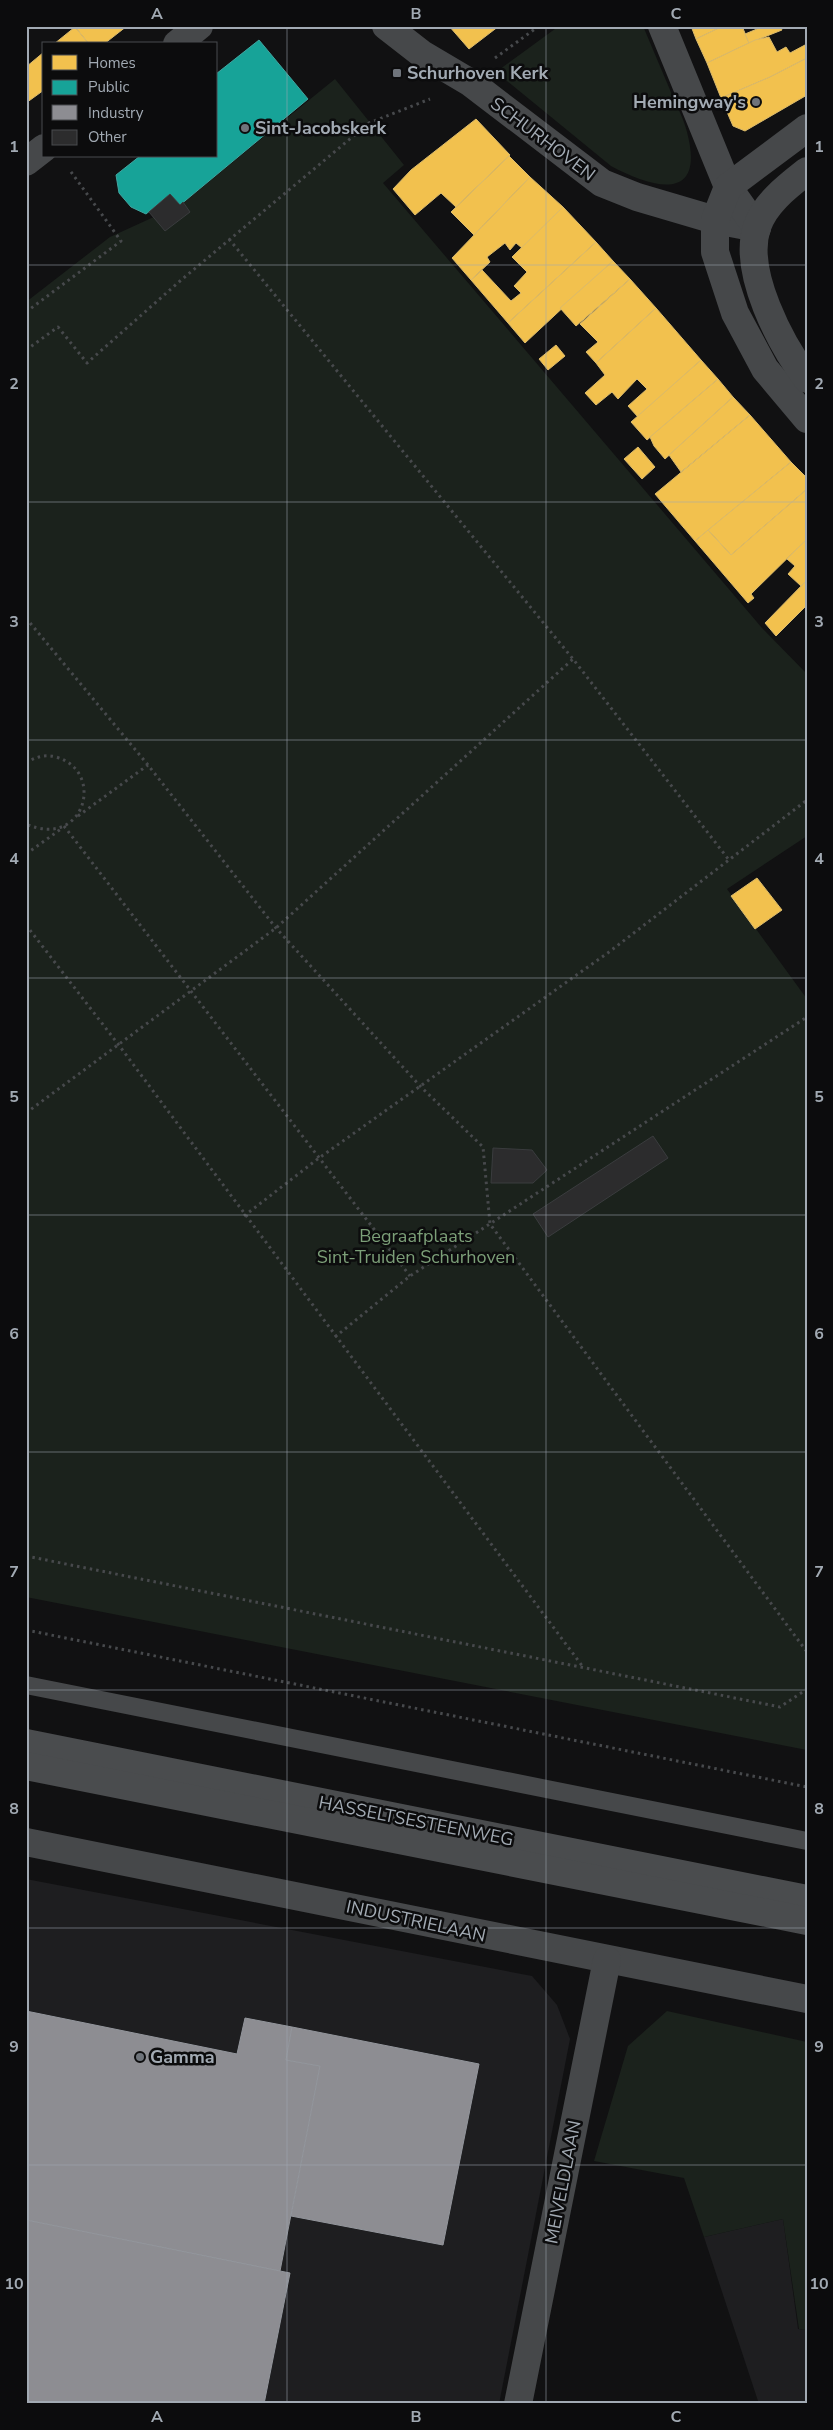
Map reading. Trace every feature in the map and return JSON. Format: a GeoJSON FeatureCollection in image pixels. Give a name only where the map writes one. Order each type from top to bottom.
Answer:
{"type":"FeatureCollection","features":[{"type":"Feature","properties":{"kind":"main road","name":"HASSELTSESTEENWEG"},"geometry":{"type":"LineString","coordinates":[[26,1744],[807,1899]]}},
{"type":"Feature","properties":{"kind":"main road","name":"HASSELTSESTEENWEG"},"geometry":{"type":"LineString","coordinates":[[26,1766],[807,1921]]}},
{"type":"Feature","properties":{"kind":"street"},"geometry":{"type":"LineString","coordinates":[[179,42],[199,26]]}},
{"type":"Feature","properties":{"kind":"street","name":"SCHURHOVEN"},"geometry":{"type":"LineString","coordinates":[[386,26],[422,54],[470,83],[602,183],[637,197],[715,220],[757,228]]}},
{"type":"Feature","properties":{"kind":"street"},"geometry":{"type":"LineString","coordinates":[[662,26],[728,187],[757,228]]}},
{"type":"Feature","properties":{"kind":"street"},"geometry":{"type":"LineString","coordinates":[[807,128],[728,187],[715,220],[715,252],[735,313],[766,369],[807,419]]}},
{"type":"Feature","properties":{"kind":"street"},"geometry":{"type":"LineString","coordinates":[[26,162],[45,158]]}},
{"type":"Feature","properties":{"kind":"street"},"geometry":{"type":"LineString","coordinates":[[807,171],[768,206],[757,228],[755,257],[758,277],[768,308],[784,343],[807,379]]}},
{"type":"Feature","properties":{"kind":"street","name":"INDUSTRIELAAN"},"geometry":{"type":"LineString","coordinates":[[26,1842],[807,1999]]}},
{"type":"Feature","properties":{"kind":"street","name":"MEIVELDLAAN"},"geometry":{"type":"LineString","coordinates":[[518,2404],[608,1960]]}},
{"type":"Feature","properties":{"kind":"lane"},"geometry":{"type":"LineString","coordinates":[[26,1685],[807,1841]]}},
{"type":"Feature","properties":{"kind":"path"},"geometry":{"type":"LineString","coordinates":[[26,350],[58,327],[87,363],[229,239],[369,123],[470,83],[487,63],[539,26]]}},
{"type":"Feature","properties":{"kind":"path"},"geometry":{"type":"LineString","coordinates":[[26,312],[121,241],[56,158]]}},
{"type":"Feature","properties":{"kind":"path"},"geometry":{"type":"LineString","coordinates":[[229,239],[573,659],[729,860]]}},
{"type":"Feature","properties":{"kind":"path"},"geometry":{"type":"LineString","coordinates":[[26,618],[148,765],[276,928],[421,1087],[483,1147],[490,1224],[807,1652]]}},
{"type":"Feature","properties":{"kind":"path"},"geometry":{"type":"LineString","coordinates":[[26,1113],[276,928],[573,659]]}},
{"type":"Feature","properties":{"kind":"path"},"geometry":{"type":"LineString","coordinates":[[26,763],[40,756],[62,759],[76,769],[83,783],[84,794],[82,808],[75,818],[26,854]]}},
{"type":"Feature","properties":{"kind":"path"},"geometry":{"type":"LineString","coordinates":[[26,824],[40,830],[52,830],[64,826],[148,765]]}},
{"type":"Feature","properties":{"kind":"path"},"geometry":{"type":"LineString","coordinates":[[244,1216],[319,1158],[602,958],[807,800]]}},
{"type":"Feature","properties":{"kind":"path"},"geometry":{"type":"LineString","coordinates":[[64,826],[410,1276]]}},
{"type":"Feature","properties":{"kind":"path"},"geometry":{"type":"LineString","coordinates":[[26,925],[118,1044],[244,1216],[583,1667]]}},
{"type":"Feature","properties":{"kind":"path"},"geometry":{"type":"LineString","coordinates":[[335,1337],[410,1276],[807,1017]]}},
{"type":"Feature","properties":{"kind":"path"},"geometry":{"type":"LineString","coordinates":[[26,1556],[780,1707],[807,1689]]}},
{"type":"Feature","properties":{"kind":"path"},"geometry":{"type":"LineString","coordinates":[[26,1630],[807,1787]]}},
{"type":"Feature","properties":{"kind":"shaded area"},"geometry":{"type":"Polygon","coordinates":[[[26,1879],[532,1976],[557,2005],[570,2039],[499,2404],[26,2404],[26,1879]]]}},
{"type":"Feature","properties":{"kind":"shaded area"},"geometry":{"type":"Polygon","coordinates":[[[783,2219],[798,2329],[807,2330],[807,2404],[759,2404],[704,2237],[783,2219]]]}},
{"type":"Feature","properties":{"kind":"green space"},"geometry":{"type":"Polygon","coordinates":[[[559,26],[643,26],[687,132],[691,155],[689,171],[682,180],[672,184],[658,184],[627,174],[611,166],[496,72],[559,26]]]}},
{"type":"Feature","properties":{"kind":"green space","name":"Begraafplaats Sint-Truiden Schurhoven"},"geometry":{"type":"Polygon","coordinates":[[[335,79],[404,165],[383,183],[762,628],[807,674],[807,836],[727,889],[807,999],[807,1750],[26,1597],[26,302],[110,237],[180,205],[335,79]]]}},
{"type":"Feature","properties":{"kind":"green space"},"geometry":{"type":"Polygon","coordinates":[[[667,2011],[807,2042],[807,2330],[799,2329],[783,2219],[704,2237],[684,2178],[594,2161],[628,2046],[667,2011]]]}},
{"type":"Feature","properties":{"kind":"building: Homes"},"geometry":{"type":"Polygon","coordinates":[[[78,26],[127,26],[107,42],[87,42],[76,28],[78,26]]]}},
{"type":"Feature","properties":{"kind":"building: Homes"},"geometry":{"type":"Polygon","coordinates":[[[449,26],[499,26],[469,49],[449,26]]]}},
{"type":"Feature","properties":{"kind":"building: Homes"},"geometry":{"type":"Polygon","coordinates":[[[691,26],[723,26],[696,39],[691,26]]]}},
{"type":"Feature","properties":{"kind":"building: Homes"},"geometry":{"type":"Polygon","coordinates":[[[723,26],[742,26],[749,43],[707,63],[696,39],[723,26]]]}},
{"type":"Feature","properties":{"kind":"building: Homes"},"geometry":{"type":"Polygon","coordinates":[[[755,26],[780,26],[782,30],[749,43],[745,34],[757,29],[755,26]]]}},
{"type":"Feature","properties":{"kind":"building: Homes"},"geometry":{"type":"Polygon","coordinates":[[[75,27],[87,42],[56,42],[75,27]]]}},
{"type":"Feature","properties":{"kind":"building: Homes"},"geometry":{"type":"Polygon","coordinates":[[[769,37],[777,52],[786,47],[790,53],[805,45],[807,58],[770,77],[721,98],[707,63],[755,40],[769,37]]]}},
{"type":"Feature","properties":{"kind":"building: Homes"},"geometry":{"type":"Polygon","coordinates":[[[42,54],[42,91],[26,103],[26,67],[42,54]]]}},
{"type":"Feature","properties":{"kind":"building: Homes"},"geometry":{"type":"Polygon","coordinates":[[[807,58],[807,95],[745,131],[733,126],[721,98],[770,77],[807,58]]]}},
{"type":"Feature","properties":{"kind":"building: Homes"},"geometry":{"type":"Polygon","coordinates":[[[476,119],[510,155],[456,207],[441,193],[415,215],[393,189],[411,170],[476,119]]]}},
{"type":"Feature","properties":{"kind":"building: Homes"},"geometry":{"type":"Polygon","coordinates":[[[509,156],[530,177],[474,235],[451,212],[509,156]]]}},
{"type":"Feature","properties":{"kind":"building: Homes"},"geometry":{"type":"Polygon","coordinates":[[[530,177],[563,207],[522,248],[516,243],[510,250],[505,243],[487,257],[490,262],[471,280],[452,258],[530,177]]]}},
{"type":"Feature","properties":{"kind":"building: Homes"},"geometry":{"type":"Polygon","coordinates":[[[563,207],[596,242],[508,323],[471,280],[482,270],[511,301],[521,293],[514,286],[527,272],[512,257],[563,207]]]}},
{"type":"Feature","properties":{"kind":"building: Homes"},"geometry":{"type":"Polygon","coordinates":[[[596,242],[613,261],[525,343],[508,323],[596,242]]]}},
{"type":"Feature","properties":{"kind":"building: Homes"},"geometry":{"type":"Polygon","coordinates":[[[613,261],[630,279],[576,326],[560,308],[613,261]]]}},
{"type":"Feature","properties":{"kind":"building: Homes"},"geometry":{"type":"Polygon","coordinates":[[[630,279],[656,308],[596,363],[586,352],[598,342],[580,324],[630,279]]]}},
{"type":"Feature","properties":{"kind":"building: Homes"},"geometry":{"type":"Polygon","coordinates":[[[656,308],[701,360],[638,417],[628,406],[647,389],[637,379],[618,399],[612,392],[596,405],[585,393],[605,375],[596,363],[656,308]]]}},
{"type":"Feature","properties":{"kind":"building: Homes"},"geometry":{"type":"Polygon","coordinates":[[[556,345],[565,356],[548,370],[539,359],[556,345]]]}},
{"type":"Feature","properties":{"kind":"building: Homes"},"geometry":{"type":"Polygon","coordinates":[[[701,360],[718,379],[647,440],[631,422],[701,360]]]}},
{"type":"Feature","properties":{"kind":"building: Homes"},"geometry":{"type":"Polygon","coordinates":[[[718,379],[733,397],[665,459],[654,446],[650,437],[718,379]]]}},
{"type":"Feature","properties":{"kind":"building: Homes"},"geometry":{"type":"Polygon","coordinates":[[[733,397],[750,415],[681,472],[669,455],[733,397]]]}},
{"type":"Feature","properties":{"kind":"building: Homes"},"geometry":{"type":"Polygon","coordinates":[[[750,415],[791,462],[695,541],[655,494],[750,415]]]}},
{"type":"Feature","properties":{"kind":"building: Homes"},"geometry":{"type":"Polygon","coordinates":[[[638,447],[655,467],[642,479],[624,459],[638,447]]]}},
{"type":"Feature","properties":{"kind":"building: Homes"},"geometry":{"type":"Polygon","coordinates":[[[791,462],[807,478],[807,489],[731,555],[708,530],[791,462]]]}},
{"type":"Feature","properties":{"kind":"building: Homes"},"geometry":{"type":"Polygon","coordinates":[[[807,489],[807,539],[751,594],[754,598],[748,603],[695,541],[708,530],[731,555],[807,489]]]}},
{"type":"Feature","properties":{"kind":"building: Homes"},"geometry":{"type":"Polygon","coordinates":[[[807,539],[807,580],[801,586],[788,574],[795,566],[787,559],[807,539]]]}},
{"type":"Feature","properties":{"kind":"building: Homes"},"geometry":{"type":"Polygon","coordinates":[[[807,580],[807,605],[776,636],[765,623],[807,580]]]}},
{"type":"Feature","properties":{"kind":"building: Homes"},"geometry":{"type":"Polygon","coordinates":[[[757,878],[782,910],[755,929],[731,896],[757,878]]]}},
{"type":"Feature","properties":{"kind":"building: Public","name":"Sint-Jacobskerk"},"geometry":{"type":"Polygon","coordinates":[[[259,40],[308,99],[180,205],[170,194],[146,214],[131,207],[119,193],[116,175],[137,158],[218,158],[218,72],[259,40]]]}},
{"type":"Feature","properties":{"kind":"building: Industry"},"geometry":{"type":"Polygon","coordinates":[[[26,2011],[237,2054],[245,2018],[292,2027],[286,2060],[320,2066],[280,2271],[26,2220],[26,2011]]]}},
{"type":"Feature","properties":{"kind":"building: Industry"},"geometry":{"type":"Polygon","coordinates":[[[292,2027],[479,2064],[443,2245],[291,2216],[320,2066],[286,2060],[292,2027]]]}},
{"type":"Feature","properties":{"kind":"building: Industry"},"geometry":{"type":"Polygon","coordinates":[[[26,2220],[290,2273],[264,2404],[26,2404],[26,2220]]]}},
{"type":"Feature","properties":{"kind":"building: Other"},"geometry":{"type":"Polygon","coordinates":[[[170,194],[180,205],[183,202],[190,212],[165,231],[149,212],[170,194]]]}},
{"type":"Feature","properties":{"kind":"building: Other"},"geometry":{"type":"Polygon","coordinates":[[[653,1136],[668,1158],[548,1237],[533,1214],[653,1136]]]}},
{"type":"Feature","properties":{"kind":"building: Other"},"geometry":{"type":"Polygon","coordinates":[[[493,1148],[532,1150],[547,1170],[533,1183],[491,1183],[493,1148]]]}},
{"type":"Feature","properties":{"kind":"place","name":"Schurhoven Kerk"},"geometry":{"type":"Point","coordinates":[397,73]}},
{"type":"Feature","properties":{"kind":"place","name":"Hemingway's"},"geometry":{"type":"Point","coordinates":[756,102]}},
{"type":"Feature","properties":{"kind":"place","name":"Sint-Jacobskerk"},"geometry":{"type":"Point","coordinates":[245,128]}},
{"type":"Feature","properties":{"kind":"place","name":"Gamma"},"geometry":{"type":"Point","coordinates":[140,2057]}}]}
